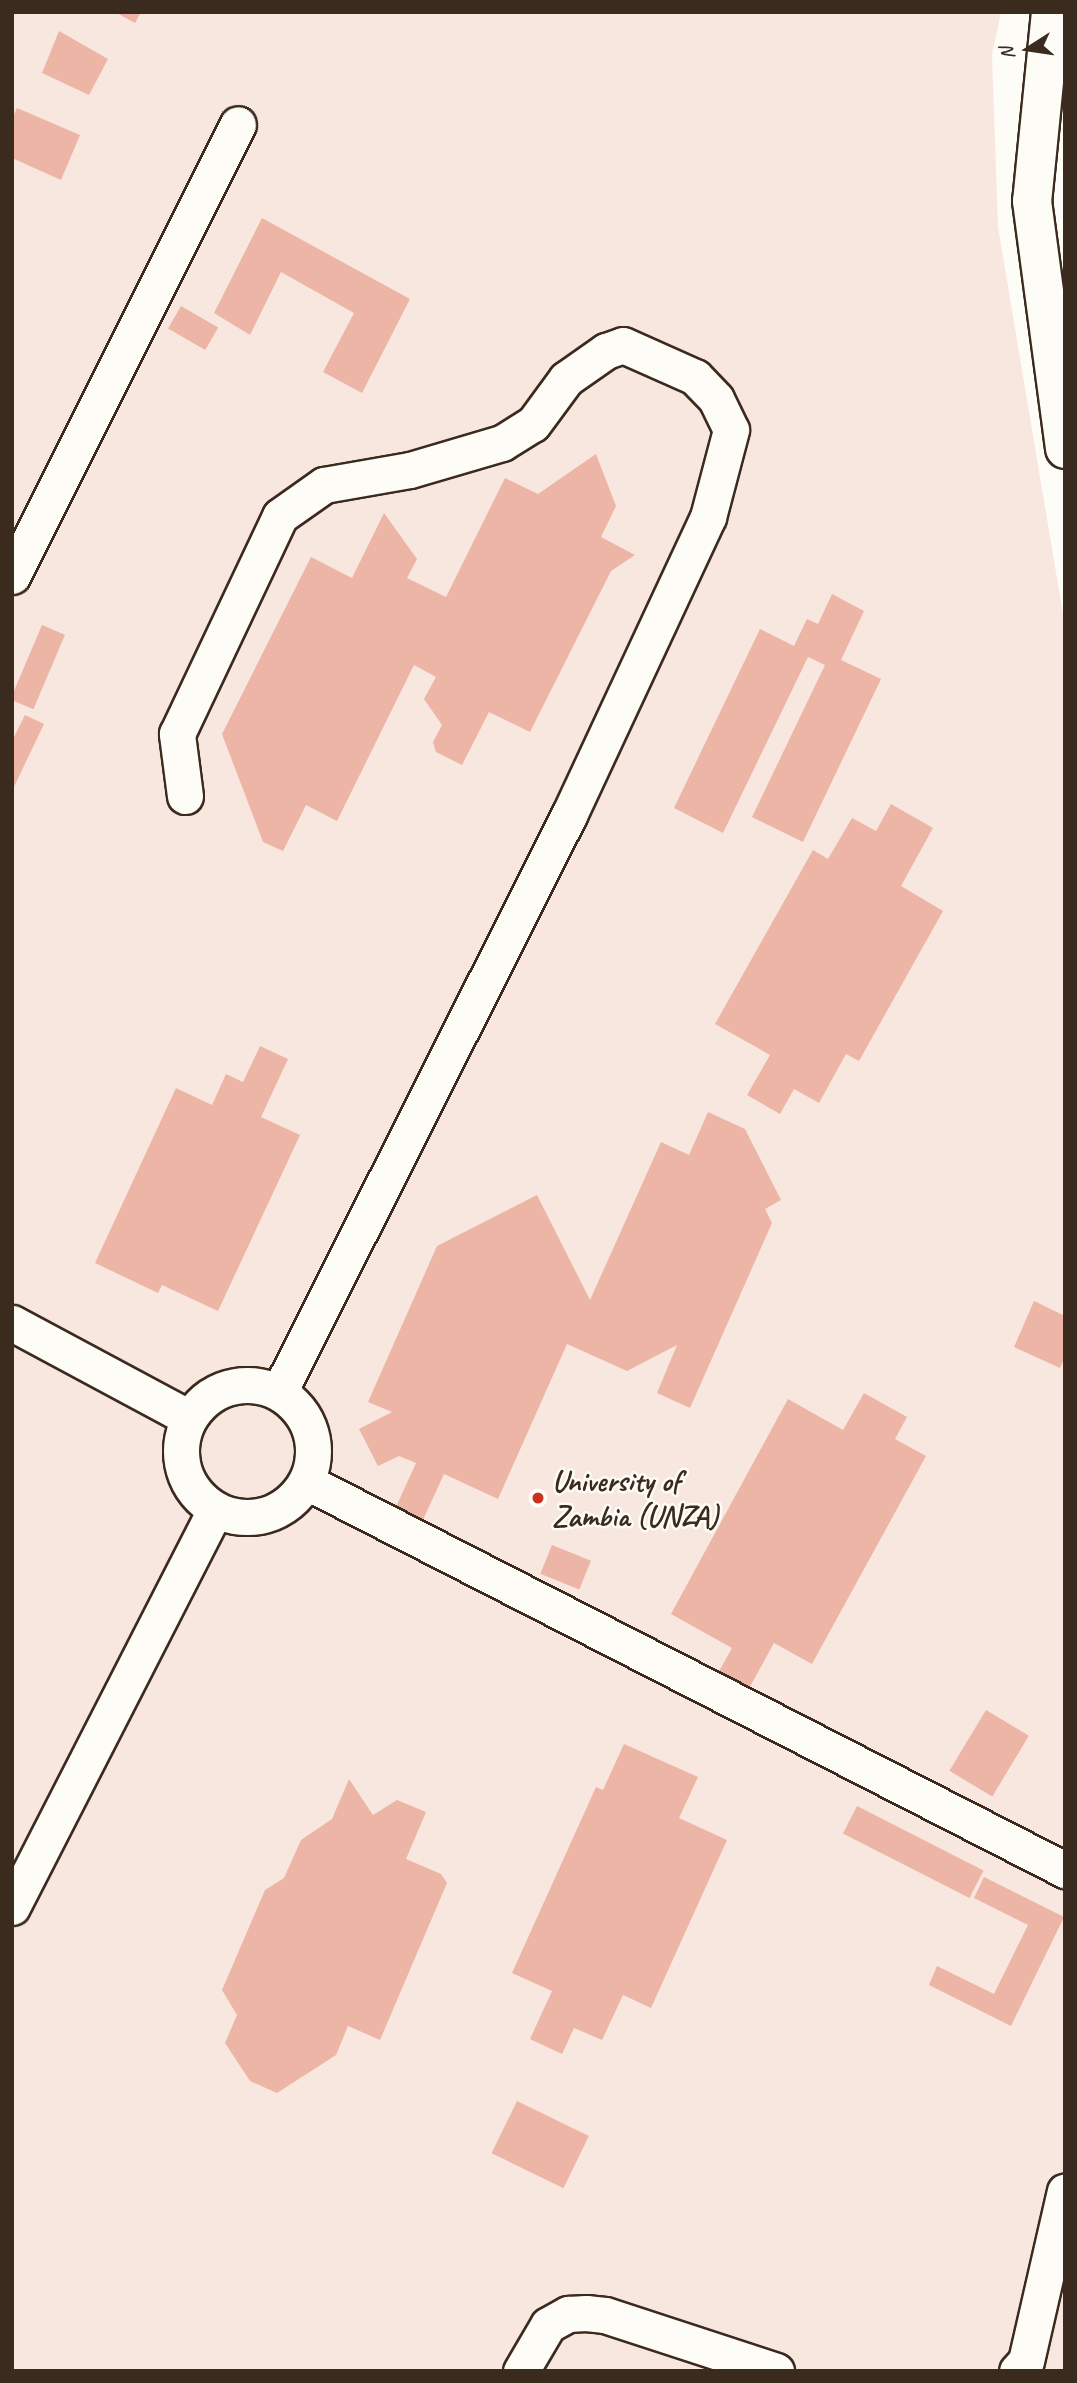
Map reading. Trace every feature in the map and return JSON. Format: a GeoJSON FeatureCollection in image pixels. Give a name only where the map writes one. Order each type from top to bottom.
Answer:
{"type":"FeatureCollection","features":[{"type":"Feature","properties":{"kind":"main road"},"geometry":{"type":"LineString","coordinates":[[1051,12],[1032,201],[1065,449]]}},
{"type":"Feature","properties":{"kind":"lane"},"geometry":{"type":"LineString","coordinates":[[12,576],[238,124]]}},
{"type":"Feature","properties":{"kind":"lane"},"geometry":{"type":"LineString","coordinates":[[185,796],[177,734],[280,516],[324,485],[410,470],[502,443],[533,424],[566,379],[606,351],[623,345],[695,377],[716,399],[731,430],[708,517],[569,816],[279,1392]]}},
{"type":"Feature","properties":{"kind":"lane"},"geometry":{"type":"LineString","coordinates":[[12,1323],[189,1418]]}},
{"type":"Feature","properties":{"kind":"lane"},"geometry":{"type":"LineString","coordinates":[[245,1384],[279,1392],[303,1416],[313,1448],[307,1482],[283,1508],[261,1515],[249,1518],[215,1511],[190,1486],[180,1452],[189,1418],[212,1393],[245,1384]]}},
{"type":"Feature","properties":{"kind":"lane"},"geometry":{"type":"LineString","coordinates":[[307,1482],[1065,1870]]}},
{"type":"Feature","properties":{"kind":"lane"},"geometry":{"type":"LineString","coordinates":[[12,1908],[215,1511]]}},
{"type":"Feature","properties":{"kind":"lane"},"geometry":{"type":"LineString","coordinates":[[1017,2371],[1026,2361],[1065,2191]]}},
{"type":"Feature","properties":{"kind":"lane"},"geometry":{"type":"LineString","coordinates":[[521,2371],[548,2325],[568,2314],[586,2313],[606,2315],[776,2371]]}},
{"type":"Feature","properties":{"kind":"shaded area","name":"University of Zambia (UNZA)"},"geometry":{"type":"Polygon","coordinates":[[[12,12],[1001,12],[992,55],[998,227],[1065,626],[1065,2371],[12,2371],[12,12]]]}},
{"type":"Feature","properties":{"kind":"building"},"geometry":{"type":"Polygon","coordinates":[[[115,12],[141,12],[135,23],[115,12]]]}},
{"type":"Feature","properties":{"kind":"building"},"geometry":{"type":"Polygon","coordinates":[[[59,31],[108,59],[89,95],[42,73],[59,31]]]}},
{"type":"Feature","properties":{"kind":"building"},"geometry":{"type":"Polygon","coordinates":[[[17,108],[80,135],[61,180],[12,158],[12,119],[17,108]]]}},
{"type":"Feature","properties":{"kind":"building"},"geometry":{"type":"Polygon","coordinates":[[[262,218],[410,299],[362,393],[323,372],[354,313],[281,272],[250,335],[214,313],[262,218]]]}},
{"type":"Feature","properties":{"kind":"building"},"geometry":{"type":"Polygon","coordinates":[[[181,306],[218,328],[205,350],[168,329],[181,306]]]}},
{"type":"Feature","properties":{"kind":"building"},"geometry":{"type":"Polygon","coordinates":[[[596,454],[616,506],[601,537],[635,555],[611,571],[530,732],[489,712],[462,765],[436,752],[433,742],[442,725],[424,699],[436,677],[414,665],[337,821],[306,805],[283,851],[263,842],[222,734],[311,557],[352,578],[384,513],[417,559],[407,578],[446,597],[505,478],[538,494],[596,454]]]}},
{"type":"Feature","properties":{"kind":"building"},"geometry":{"type":"Polygon","coordinates":[[[832,594],[864,611],[841,660],[881,679],[803,842],[752,817],[825,665],[808,657],[723,833],[674,808],[760,629],[794,646],[807,619],[818,624],[832,594]]]}},
{"type":"Feature","properties":{"kind":"building"},"geometry":{"type":"Polygon","coordinates":[[[42,625],[65,635],[33,709],[12,700],[12,696],[42,625]]]}},
{"type":"Feature","properties":{"kind":"building"},"geometry":{"type":"Polygon","coordinates":[[[25,715],[44,724],[12,791],[12,741],[25,715]]]}},
{"type":"Feature","properties":{"kind":"building"},"geometry":{"type":"Polygon","coordinates":[[[891,804],[933,828],[901,886],[943,911],[859,1061],[846,1054],[819,1103],[794,1089],[780,1114],[747,1095],[770,1055],[715,1024],[813,850],[828,859],[852,818],[876,831],[891,804]]]}},
{"type":"Feature","properties":{"kind":"building"},"geometry":{"type":"Polygon","coordinates":[[[260,1046],[288,1059],[261,1117],[300,1135],[218,1311],[162,1285],[158,1293],[95,1263],[176,1088],[212,1105],[226,1074],[243,1082],[260,1046]]]}},
{"type":"Feature","properties":{"kind":"building"},"geometry":{"type":"Polygon","coordinates":[[[708,1112],[745,1129],[781,1200],[765,1209],[772,1223],[690,1408],[657,1393],[677,1345],[627,1371],[567,1344],[498,1499],[444,1474],[422,1522],[395,1509],[416,1463],[399,1456],[378,1466],[359,1429],[392,1412],[368,1402],[437,1246],[537,1195],[590,1300],[661,1142],[689,1155],[708,1112]]]}},
{"type":"Feature","properties":{"kind":"building"},"geometry":{"type":"Polygon","coordinates":[[[1034,1301],[1065,1316],[1065,1357],[1060,1368],[1014,1347],[1034,1301]]]}},
{"type":"Feature","properties":{"kind":"building"},"geometry":{"type":"Polygon","coordinates":[[[864,1393],[907,1417],[895,1439],[926,1456],[812,1664],[774,1643],[747,1692],[717,1675],[732,1648],[671,1614],[788,1399],[843,1430],[864,1393]]]}},
{"type":"Feature","properties":{"kind":"building"},"geometry":{"type":"Polygon","coordinates":[[[552,1545],[591,1561],[579,1589],[540,1574],[552,1545]]]}},
{"type":"Feature","properties":{"kind":"building"},"geometry":{"type":"Polygon","coordinates":[[[986,1710],[1029,1736],[992,1797],[949,1771],[986,1710]]]}},
{"type":"Feature","properties":{"kind":"building"},"geometry":{"type":"Polygon","coordinates":[[[624,1744],[698,1777],[679,1818],[727,1840],[651,2008],[623,1995],[602,2040],[574,2028],[562,2054],[530,2039],[552,1991],[512,1973],[596,1787],[603,1790],[624,1744]]]}},
{"type":"Feature","properties":{"kind":"building"},"geometry":{"type":"Polygon","coordinates":[[[349,1779],[373,1815],[397,1800],[426,1812],[406,1859],[441,1874],[447,1883],[380,2040],[348,2026],[336,2055],[277,2093],[250,2081],[225,2043],[237,2015],[222,1990],[265,1890],[284,1878],[301,1840],[332,1819],[349,1779]]]}},
{"type":"Feature","properties":{"kind":"building"},"geometry":{"type":"Polygon","coordinates":[[[857,1806],[984,1870],[969,1898],[843,1834],[857,1806]]]}},
{"type":"Feature","properties":{"kind":"building"},"geometry":{"type":"Polygon","coordinates":[[[984,1877],[1064,1917],[1011,2026],[929,1985],[937,1966],[994,1994],[1028,1925],[974,1898],[984,1877]]]}},
{"type":"Feature","properties":{"kind":"building"},"geometry":{"type":"Polygon","coordinates":[[[517,2101],[589,2136],[563,2188],[492,2153],[517,2101]]]}},
{"type":"Feature","properties":{"kind":"place","name":"University of Zambia (UNZA)"},"geometry":{"type":"Point","coordinates":[538,1498]}}]}
